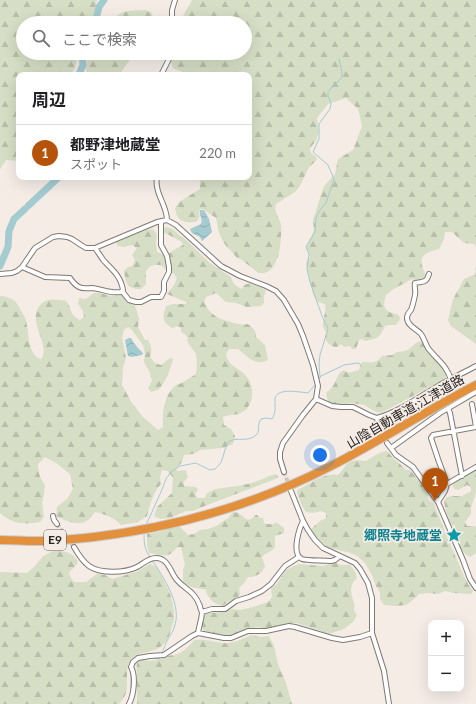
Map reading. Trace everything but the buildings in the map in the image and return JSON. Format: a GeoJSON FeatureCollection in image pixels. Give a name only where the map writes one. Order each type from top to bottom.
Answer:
{"type":"FeatureCollection","features":[{"type":"Feature","properties":{"kind":"highway","name":"山陰自動車道;江津道路"},"geometry":{"type":"LineString","coordinates":[[0,540],[62,540],[110,535],[204,516],[240,505],[305,478],[367,447],[476,385]]}},
{"type":"Feature","properties":{"kind":"street"},"geometry":{"type":"LineString","coordinates":[[172,16],[174,0]]}},
{"type":"Feature","properties":{"kind":"street"},"geometry":{"type":"LineString","coordinates":[[162,72],[168,60]]}},
{"type":"Feature","properties":{"kind":"street"},"geometry":{"type":"LineString","coordinates":[[157,180],[157,188],[167,213],[168,220]]}},
{"type":"Feature","properties":{"kind":"street"},"geometry":{"type":"LineString","coordinates":[[0,274],[17,271],[22,267],[35,248],[53,237],[67,237],[84,247],[95,248],[161,221],[168,220],[176,225],[221,266],[240,276],[276,291],[281,296],[298,324],[307,346],[318,386],[316,398],[283,443],[280,452],[280,459],[284,472]]}},
{"type":"Feature","properties":{"kind":"street"},"geometry":{"type":"LineString","coordinates":[[95,248],[121,280],[123,288],[122,291],[129,300],[141,302],[150,297],[161,297],[164,293],[165,279],[169,267],[167,256],[161,245],[161,221]]}},
{"type":"Feature","properties":{"kind":"street"},"geometry":{"type":"LineString","coordinates":[[22,267],[46,277],[70,278],[76,286],[84,288],[92,288],[115,293],[122,291]]}},
{"type":"Feature","properties":{"kind":"street"},"geometry":{"type":"LineString","coordinates":[[429,274],[427,280],[424,282],[415,283],[414,286],[416,292],[407,316],[407,320],[411,326],[420,332],[433,355],[446,368],[451,380]]}},
{"type":"Feature","properties":{"kind":"street"},"geometry":{"type":"LineString","coordinates":[[316,398],[332,406],[353,407],[369,416],[377,418],[476,366]]}},
{"type":"Feature","properties":{"kind":"street"},"geometry":{"type":"LineString","coordinates":[[391,448],[448,408],[476,392]]}},
{"type":"Feature","properties":{"kind":"street"},"geometry":{"type":"LineString","coordinates":[[438,502],[445,491],[447,484],[431,438],[433,435],[476,426],[472,404]]}},
{"type":"Feature","properties":{"kind":"street"},"geometry":{"type":"LineString","coordinates":[[448,408],[454,431],[462,476]]}},
{"type":"Feature","properties":{"kind":"street"},"geometry":{"type":"LineString","coordinates":[[377,418],[378,425]]}},
{"type":"Feature","properties":{"kind":"street"},"geometry":{"type":"LineString","coordinates":[[387,443],[398,458],[413,467],[438,502],[470,579],[476,588]]}},
{"type":"Feature","properties":{"kind":"street"},"geometry":{"type":"LineString","coordinates":[[429,488],[447,484],[476,467]]}},
{"type":"Feature","properties":{"kind":"street"},"geometry":{"type":"LineString","coordinates":[[291,491],[303,521],[311,536],[323,548],[355,563],[368,583],[372,598],[372,633],[384,670],[389,704]]}},
{"type":"Feature","properties":{"kind":"street"},"geometry":{"type":"LineString","coordinates":[[53,516],[57,524]]}},
{"type":"Feature","properties":{"kind":"street"},"geometry":{"type":"LineString","coordinates":[[303,521],[296,548],[299,557],[305,560],[331,561],[340,556]]}},
{"type":"Feature","properties":{"kind":"street"},"geometry":{"type":"LineString","coordinates":[[74,547],[89,566],[107,572],[130,570],[151,559],[161,559],[166,563],[176,579],[195,596],[202,612],[198,633]]}},
{"type":"Feature","properties":{"kind":"street"},"geometry":{"type":"LineString","coordinates":[[202,612],[225,609],[236,600],[249,597],[260,592],[271,584],[285,566],[299,557]]}},
{"type":"Feature","properties":{"kind":"street"},"geometry":{"type":"LineString","coordinates":[[129,704],[133,691],[131,664],[138,658],[162,655],[198,633],[231,638],[248,631],[266,631],[289,626],[343,640],[372,633]]}},
{"type":"Feature","properties":{"kind":"green space"},"geometry":{"type":"Polygon","coordinates":[[[0,0],[97,0],[94,16],[16,16],[16,60],[77,60],[77,62],[72,72],[16,72],[16,161],[6,160],[0,170],[0,0]]]}},
{"type":"Feature","properties":{"kind":"green space"},"geometry":{"type":"Polygon","coordinates":[[[192,0],[476,0],[476,247],[474,244],[464,243],[452,232],[445,232],[444,239],[439,249],[424,255],[422,258],[422,265],[426,276],[425,279],[420,281],[412,279],[386,295],[384,303],[385,308],[389,312],[397,314],[400,317],[396,325],[385,326],[379,336],[375,338],[365,341],[363,339],[359,340],[356,349],[352,349],[350,346],[344,347],[341,344],[335,347],[329,344],[326,340],[325,336],[327,333],[323,325],[325,304],[318,302],[313,294],[306,264],[310,257],[306,246],[314,230],[313,220],[324,186],[335,174],[338,159],[353,150],[362,126],[358,109],[346,98],[328,104],[317,118],[319,131],[316,141],[310,148],[311,153],[317,158],[316,161],[309,167],[300,186],[295,192],[276,204],[276,212],[281,225],[280,246],[276,262],[267,272],[260,273],[237,258],[222,240],[216,218],[203,209],[200,209],[199,217],[196,222],[185,222],[179,219],[175,208],[179,202],[200,189],[199,180],[252,180],[252,72],[182,72],[173,68],[171,62],[172,60],[252,60],[252,16],[183,16],[192,0]]]}},
{"type":"Feature","properties":{"kind":"green space"},"geometry":{"type":"Polygon","coordinates":[[[134,10],[145,10],[151,12],[153,16],[117,16],[121,13],[134,10]]]}},
{"type":"Feature","properties":{"kind":"green space"},"geometry":{"type":"Polygon","coordinates":[[[87,60],[130,60],[121,72],[87,72],[87,60]]]}},
{"type":"Feature","properties":{"kind":"green space"},"geometry":{"type":"Polygon","coordinates":[[[167,227],[173,229],[210,263],[231,277],[238,287],[242,289],[244,285],[250,283],[266,290],[264,303],[261,306],[247,307],[236,303],[226,302],[216,293],[206,297],[204,302],[215,316],[235,323],[248,324],[253,328],[256,337],[265,345],[268,360],[264,362],[256,362],[238,349],[229,349],[226,354],[228,361],[248,378],[252,393],[251,401],[245,410],[239,414],[223,417],[224,425],[231,429],[235,436],[233,444],[223,448],[200,450],[193,454],[184,455],[182,462],[176,469],[177,471],[186,470],[188,477],[184,482],[184,486],[196,487],[198,490],[195,494],[197,498],[205,498],[207,493],[215,489],[252,483],[276,474],[278,478],[193,511],[187,511],[170,518],[160,519],[154,516],[157,507],[172,493],[173,478],[168,471],[162,470],[160,477],[161,484],[154,495],[147,516],[138,522],[121,525],[110,517],[95,512],[88,520],[76,523],[56,516],[57,507],[67,499],[73,489],[70,474],[56,463],[45,457],[38,464],[38,470],[45,485],[42,503],[44,517],[40,522],[19,523],[4,517],[0,513],[0,296],[12,299],[18,305],[25,319],[31,348],[36,357],[41,359],[43,348],[36,321],[36,315],[38,308],[47,300],[54,299],[66,301],[74,316],[80,320],[84,317],[83,311],[78,304],[79,298],[86,299],[94,293],[100,293],[110,296],[123,296],[131,302],[136,308],[139,319],[138,327],[145,340],[148,340],[150,344],[150,357],[155,363],[161,365],[170,358],[173,359],[163,384],[158,390],[151,392],[148,388],[152,381],[150,373],[144,362],[145,354],[143,345],[132,330],[128,327],[124,330],[122,337],[126,358],[123,368],[122,385],[132,403],[143,417],[158,430],[163,427],[166,399],[172,389],[176,385],[196,374],[196,354],[188,343],[187,336],[181,332],[181,328],[178,326],[172,328],[166,324],[164,319],[166,306],[173,304],[186,304],[186,302],[167,294],[177,278],[173,273],[166,270],[161,265],[150,266],[146,271],[146,284],[141,289],[130,287],[124,271],[128,267],[132,266],[135,260],[132,255],[137,248],[132,245],[124,247],[118,246],[116,242],[146,230],[153,229],[157,235],[157,252],[164,255],[169,254],[183,245],[182,242],[163,232],[163,228],[167,227]]]}},
{"type":"Feature","properties":{"kind":"green space"},"geometry":{"type":"Polygon","coordinates":[[[476,272],[476,344],[451,326],[448,320],[453,299],[464,279],[476,272]]]}},
{"type":"Feature","properties":{"kind":"green space"},"geometry":{"type":"Polygon","coordinates":[[[420,341],[446,371],[446,376],[443,380],[381,413],[376,412],[364,405],[352,403],[338,405],[328,401],[326,393],[333,386],[338,375],[342,371],[344,370],[349,372],[359,370],[361,363],[374,362],[382,356],[405,351],[420,341]]]}},
{"type":"Feature","properties":{"kind":"green space"},"geometry":{"type":"Polygon","coordinates":[[[386,451],[406,470],[410,470],[428,493],[428,500],[434,504],[464,576],[473,591],[471,594],[445,591],[438,594],[419,594],[406,605],[384,605],[380,599],[380,592],[365,563],[357,556],[348,552],[329,548],[318,539],[312,531],[311,529],[326,518],[326,513],[322,511],[313,513],[306,512],[300,502],[297,491],[323,476],[333,474],[338,475],[351,461],[366,461],[379,453],[386,451]]]}},
{"type":"Feature","properties":{"kind":"green space"},"geometry":{"type":"Polygon","coordinates":[[[476,469],[476,492],[471,508],[471,514],[465,522],[467,526],[476,527],[476,553],[470,557],[466,555],[462,549],[455,529],[448,517],[444,501],[447,497],[462,496],[471,491],[471,487],[467,485],[458,490],[454,489],[452,483],[476,469]]]}},
{"type":"Feature","properties":{"kind":"green space"},"geometry":{"type":"Polygon","coordinates":[[[233,512],[239,513],[249,520],[257,515],[260,518],[263,518],[264,523],[274,524],[276,522],[284,528],[284,533],[275,536],[274,548],[262,557],[265,566],[262,571],[256,576],[248,577],[239,588],[240,594],[238,597],[227,602],[223,606],[212,600],[208,596],[206,590],[190,587],[183,581],[183,569],[185,565],[181,547],[176,548],[173,552],[167,555],[149,553],[147,534],[180,527],[188,535],[194,534],[200,530],[216,526],[228,518],[233,512]]]}},
{"type":"Feature","properties":{"kind":"green space"},"geometry":{"type":"Polygon","coordinates":[[[53,551],[67,552],[78,561],[77,565],[69,573],[74,582],[86,582],[97,574],[105,575],[112,579],[136,572],[150,564],[155,566],[158,570],[169,591],[173,603],[174,617],[169,636],[160,647],[139,654],[130,661],[127,671],[126,693],[119,704],[0,704],[0,572],[27,573],[43,556],[53,551]]]}},
{"type":"Feature","properties":{"kind":"green space"},"geometry":{"type":"Polygon","coordinates":[[[337,563],[340,565],[350,565],[357,578],[352,584],[351,591],[354,602],[354,610],[357,615],[353,622],[344,629],[329,634],[297,623],[288,623],[266,629],[259,627],[247,629],[233,635],[225,636],[208,633],[204,631],[201,626],[205,614],[223,612],[232,609],[240,610],[268,602],[272,597],[271,588],[277,584],[286,570],[299,564],[323,566],[337,563]]]}},
{"type":"Feature","properties":{"kind":"green space"},"geometry":{"type":"Polygon","coordinates":[[[251,635],[260,637],[269,636],[274,646],[278,664],[286,683],[292,704],[137,704],[137,663],[143,660],[149,661],[162,659],[178,654],[186,649],[194,640],[230,643],[251,635]]]}},
{"type":"Feature","properties":{"kind":"water"},"geometry":{"type":"Polygon","coordinates":[[[200,210],[204,210],[209,219],[212,232],[202,241],[200,237],[192,233],[190,229],[201,224],[202,220],[200,210]]]}},
{"type":"Feature","properties":{"kind":"water"},"geometry":{"type":"Polygon","coordinates":[[[131,338],[143,353],[142,355],[132,357],[128,356],[125,340],[131,338]]]}},
{"type":"Feature","properties":{"kind":"waterway"},"geometry":{"type":"LineString","coordinates":[[97,16],[99,7],[104,0]]}},
{"type":"Feature","properties":{"kind":"waterway"},"geometry":{"type":"LineString","coordinates":[[320,377],[320,355],[328,329],[310,282],[307,269],[309,254],[306,247],[315,232],[316,218],[326,203],[334,179],[328,165],[313,152],[319,139],[319,124],[330,109],[331,104],[328,92],[342,77],[339,59]]}},
{"type":"Feature","properties":{"kind":"waterway"},"geometry":{"type":"LineString","coordinates":[[80,72],[83,65],[83,60]]}},
{"type":"Feature","properties":{"kind":"waterway"},"geometry":{"type":"LineString","coordinates":[[28,206],[56,180]]}},
{"type":"Feature","properties":{"kind":"waterway"},"geometry":{"type":"LineString","coordinates":[[0,266],[8,247],[9,231],[14,219],[25,209]]}},
{"type":"Feature","properties":{"kind":"waterway"},"geometry":{"type":"LineString","coordinates":[[319,379],[321,376],[344,365],[359,363],[361,366]]}},
{"type":"Feature","properties":{"kind":"waterway"},"geometry":{"type":"LineString","coordinates":[[146,525],[166,479],[171,472],[180,466],[196,463],[210,470],[215,469],[222,460],[227,443],[234,440],[254,437],[258,432],[261,419],[272,419],[275,412],[276,396],[279,393],[288,391],[308,393],[315,385]]}},
{"type":"Feature","properties":{"kind":"waterway"},"geometry":{"type":"LineString","coordinates":[[144,532],[145,545],[150,557]]}},
{"type":"Feature","properties":{"kind":"waterway"},"geometry":{"type":"LineString","coordinates":[[152,560],[171,592],[176,611],[174,629],[162,653]]}},
{"type":"Feature","properties":{"kind":"waterway"},"geometry":{"type":"LineString","coordinates":[[151,658],[159,659],[161,657]]}},
{"type":"Feature","properties":{"kind":"waterway"},"geometry":{"type":"LineString","coordinates":[[134,666],[137,662],[144,659]]}},
{"type":"Feature","properties":{"kind":"waterway"},"geometry":{"type":"LineString","coordinates":[[131,672],[131,689]]}},
{"type":"Feature","properties":{"kind":"waterway"},"geometry":{"type":"LineString","coordinates":[[390,695],[391,704]]}},
{"type":"Feature","properties":{"kind":"waterway"},"geometry":{"type":"LineString","coordinates":[[126,704],[129,700]]}},
{"type":"Feature","properties":{"kind":"tunnel"},"geometry":{"type":"LineString","coordinates":[[378,425],[384,438]]}},
{"type":"Feature","properties":{"kind":"tunnel"},"geometry":{"type":"LineString","coordinates":[[284,472],[289,485]]}},
{"type":"Feature","properties":{"kind":"tunnel"},"geometry":{"type":"LineString","coordinates":[[57,524],[74,547]]}},
{"type":"Feature","properties":{"kind":"place","name":"都野津地蔵堂"},"geometry":{"type":"Point","coordinates":[435,501]}},
{"type":"Feature","properties":{"kind":"place","name":"郷照寺地蔵堂"},"geometry":{"type":"Point","coordinates":[454,535]}}]}
